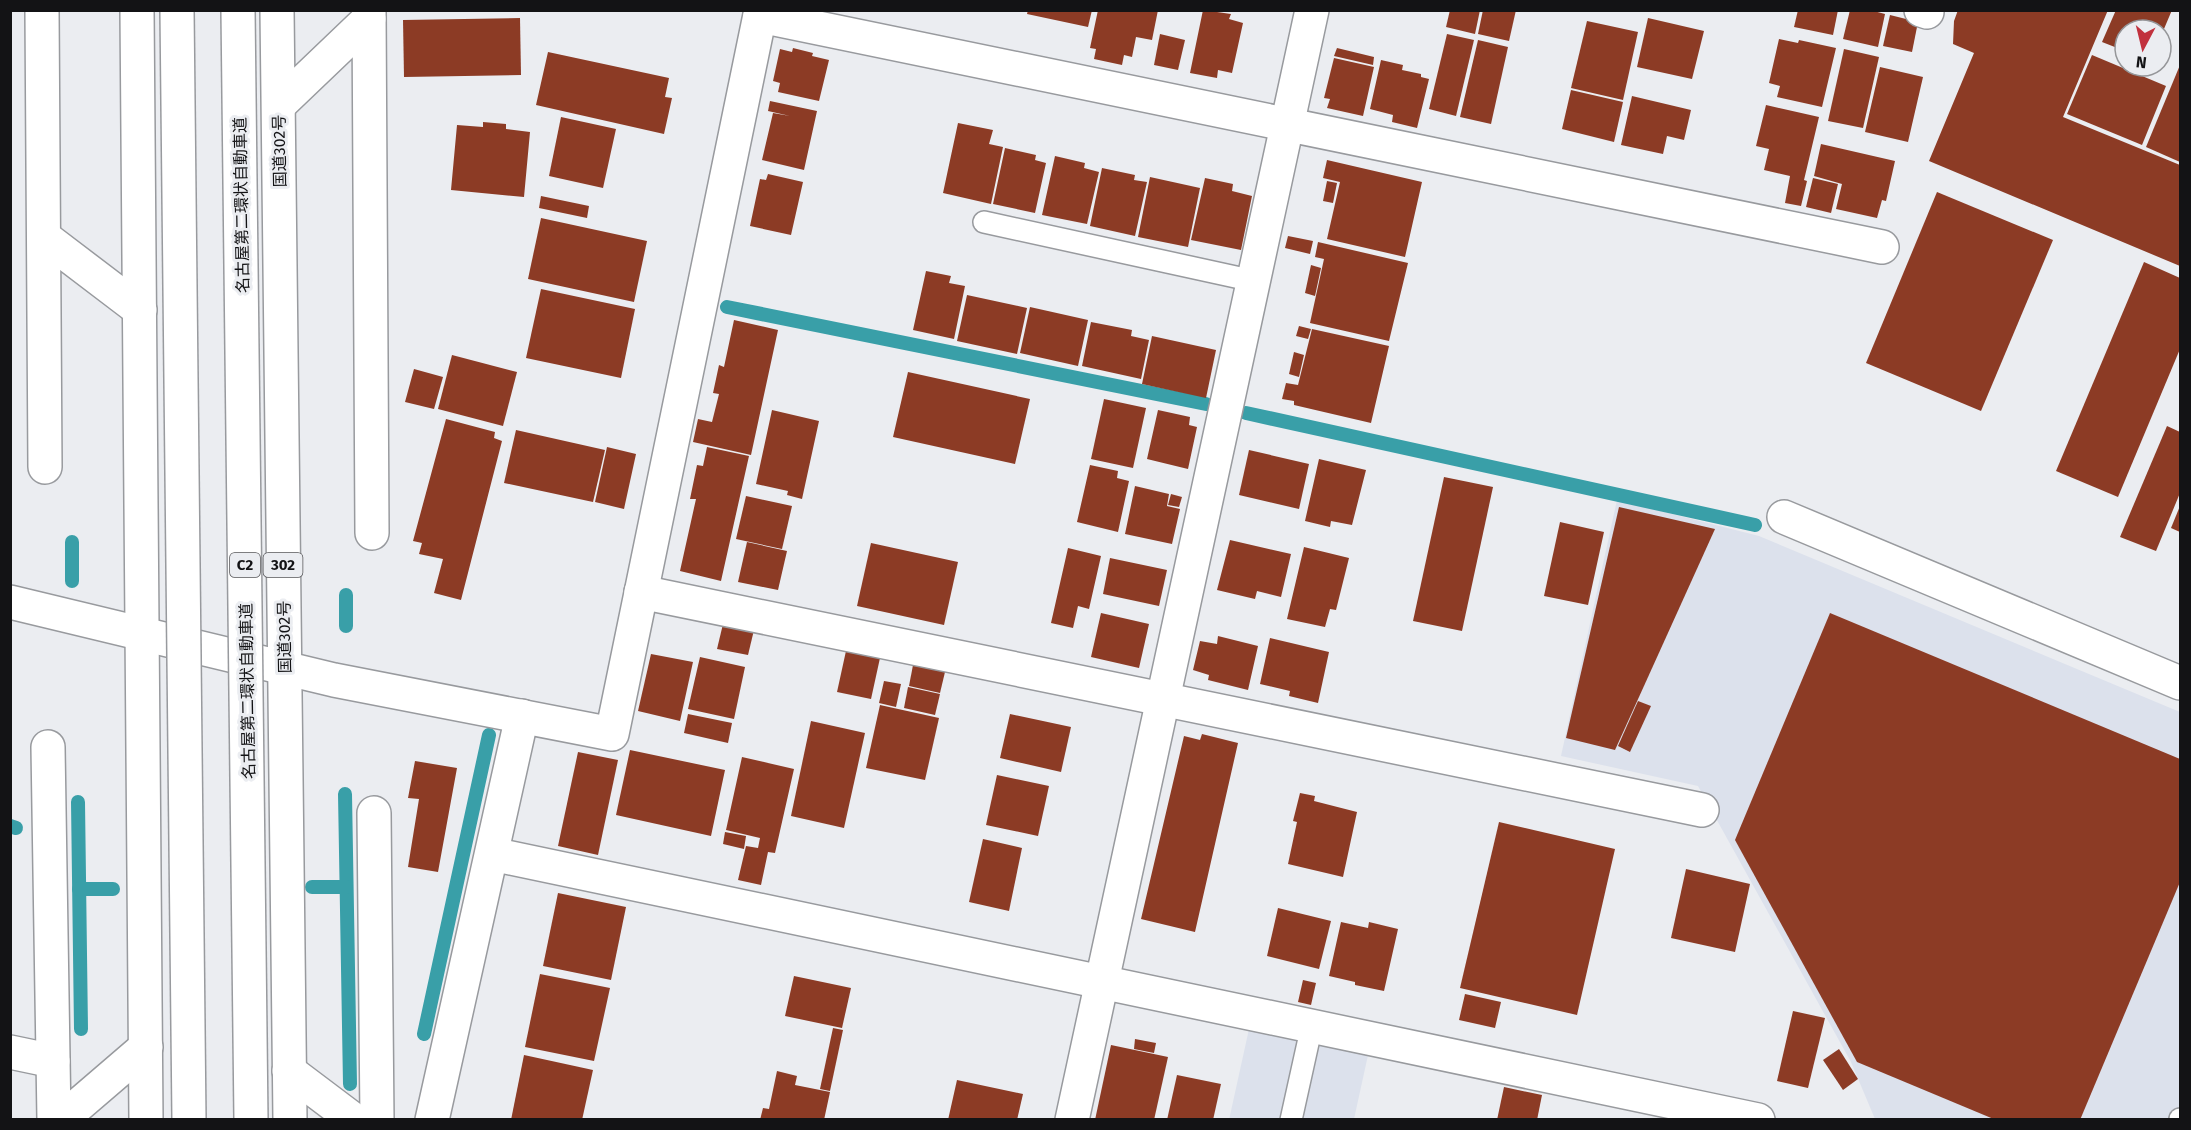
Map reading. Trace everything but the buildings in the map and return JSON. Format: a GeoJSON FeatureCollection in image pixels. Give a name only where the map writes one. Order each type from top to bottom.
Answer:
{"type":"FeatureCollection","features":[{"type":"Feature","properties":{"kind":"main road"},"geometry":{"type":"LineString","coordinates":[[42,10],[45,467]]}},
{"type":"Feature","properties":{"kind":"main road"},"geometry":{"type":"LineString","coordinates":[[137,10],[146,1119]]}},
{"type":"Feature","properties":{"kind":"main road","name":"名古屋第二環状自動車道"},"geometry":{"type":"LineString","coordinates":[[238,10],[251,1119]]}},
{"type":"Feature","properties":{"kind":"main road"},"geometry":{"type":"LineString","coordinates":[[241,267],[257,10]]}},
{"type":"Feature","properties":{"kind":"main road","name":"国道302号"},"geometry":{"type":"LineString","coordinates":[[277,10],[290,1119]]}},
{"type":"Feature","properties":{"kind":"main road"},"geometry":{"type":"LineString","coordinates":[[1072,1119],[1312,10]]}},
{"type":"Feature","properties":{"kind":"main road"},"geometry":{"type":"LineString","coordinates":[[10,602],[334,680],[612,734],[760,13],[1882,247]]}},
{"type":"Feature","properties":{"kind":"main road"},"geometry":{"type":"LineString","coordinates":[[279,105],[369,15]]}},
{"type":"Feature","properties":{"kind":"main road"},"geometry":{"type":"LineString","coordinates":[[369,15],[372,533]]}},
{"type":"Feature","properties":{"kind":"main road"},"geometry":{"type":"LineString","coordinates":[[177,18],[189,1119]]}},
{"type":"Feature","properties":{"kind":"main road"},"geometry":{"type":"LineString","coordinates":[[44,237],[140,310]]}},
{"type":"Feature","properties":{"kind":"main road"},"geometry":{"type":"LineString","coordinates":[[1784,517],[2181,682]]}},
{"type":"Feature","properties":{"kind":"main road"},"geometry":{"type":"LineString","coordinates":[[641,592],[1702,810]]}},
{"type":"Feature","properties":{"kind":"main road"},"geometry":{"type":"LineString","coordinates":[[432,1119],[522,716]]}},
{"type":"Feature","properties":{"kind":"main road"},"geometry":{"type":"LineString","coordinates":[[48,747],[54,1119]]}},
{"type":"Feature","properties":{"kind":"main road"},"geometry":{"type":"LineString","coordinates":[[374,813],[377,1119]]}},
{"type":"Feature","properties":{"kind":"main road"},"geometry":{"type":"LineString","coordinates":[[492,854],[1758,1119]]}},
{"type":"Feature","properties":{"kind":"main road"},"geometry":{"type":"LineString","coordinates":[[61,1119],[146,1047]]}},
{"type":"Feature","properties":{"kind":"main road"},"geometry":{"type":"LineString","coordinates":[[10,1052],[53,1061]]}},
{"type":"Feature","properties":{"kind":"main road"},"geometry":{"type":"LineString","coordinates":[[289,1071],[354,1119]]}},
{"type":"Feature","properties":{"kind":"lane"},"geometry":{"type":"LineString","coordinates":[[984,222],[1254,281]]}},
{"type":"Feature","properties":{"kind":"lane"},"geometry":{"type":"LineString","coordinates":[[1291,1119],[1312,1025]]}},
{"type":"Feature","properties":{"kind":"shaded area"},"geometry":{"type":"Polygon","coordinates":[[[1617,500],[1759,536],[2180,712],[2180,1119],[1875,1119],[1851,1062],[1698,786],[1561,756],[1617,500]]]}},
{"type":"Feature","properties":{"kind":"shaded area"},"geometry":{"type":"Polygon","coordinates":[[[1249,1029],[1368,1055],[1354,1119],[1229,1120],[1249,1029]]]}},
{"type":"Feature","properties":{"kind":"waterway"},"geometry":{"type":"LineString","coordinates":[[727,307],[1206,404]]}},
{"type":"Feature","properties":{"kind":"waterway"},"geometry":{"type":"LineString","coordinates":[[1246,413],[1755,525]]}},
{"type":"Feature","properties":{"kind":"waterway"},"geometry":{"type":"LineString","coordinates":[[72,542],[72,581]]}},
{"type":"Feature","properties":{"kind":"waterway"},"geometry":{"type":"LineString","coordinates":[[346,595],[346,626]]}},
{"type":"Feature","properties":{"kind":"waterway"},"geometry":{"type":"LineString","coordinates":[[424,1034],[489,735]]}},
{"type":"Feature","properties":{"kind":"waterway"},"geometry":{"type":"LineString","coordinates":[[345,794],[350,1084]]}},
{"type":"Feature","properties":{"kind":"waterway"},"geometry":{"type":"LineString","coordinates":[[78,802],[81,1029]]}},
{"type":"Feature","properties":{"kind":"waterway"},"geometry":{"type":"LineString","coordinates":[[10,826],[16,828]]}},
{"type":"Feature","properties":{"kind":"waterway"},"geometry":{"type":"LineString","coordinates":[[312,887],[346,887]]}},
{"type":"Feature","properties":{"kind":"waterway"},"geometry":{"type":"LineString","coordinates":[[79,889],[113,889]]}}]}
